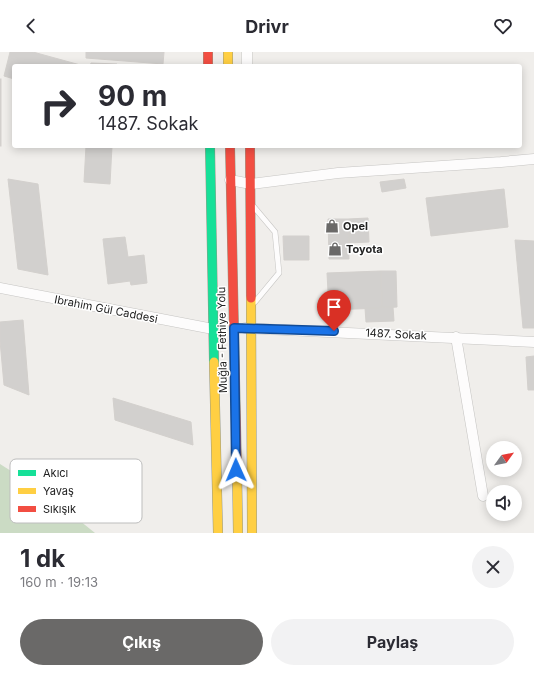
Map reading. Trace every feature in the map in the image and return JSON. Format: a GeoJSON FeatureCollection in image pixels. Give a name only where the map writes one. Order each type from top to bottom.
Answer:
{"type":"FeatureCollection","features":[{"type":"Feature","properties":{"kind":"main road"},"geometry":{"type":"LineString","coordinates":[[208,52],[208,64]]}},
{"type":"Feature","properties":{"kind":"main road"},"geometry":{"type":"LineString","coordinates":[[228,52],[228,64]]}},
{"type":"Feature","properties":{"kind":"main road","name":"Muğla - Fethiye Yolu"},"geometry":{"type":"LineString","coordinates":[[210,148],[218,533]]}},
{"type":"Feature","properties":{"kind":"main road","name":"Muğla - Fethiye Yolu"},"geometry":{"type":"LineString","coordinates":[[230,148],[236,325],[238,533]]}},
{"type":"Feature","properties":{"kind":"main road"},"geometry":{"type":"LineString","coordinates":[[250,148],[252,533]]}},
{"type":"Feature","properties":{"kind":"street"},"geometry":{"type":"LineString","coordinates":[[247,52],[248,64]]}},
{"type":"Feature","properties":{"kind":"street"},"geometry":{"type":"LineString","coordinates":[[230,180],[251,184],[338,173],[534,159]]}},
{"type":"Feature","properties":{"kind":"street","name":"Ibrahim Gül Caddesi"},"geometry":{"type":"LineString","coordinates":[[0,288],[213,329]]}},
{"type":"Feature","properties":{"kind":"street","name":"1487. Sokak"},"geometry":{"type":"LineString","coordinates":[[236,325],[252,328],[534,342]]}},
{"type":"Feature","properties":{"kind":"street"},"geometry":{"type":"LineString","coordinates":[[456,337],[483,496]]}},
{"type":"Feature","properties":{"kind":"lane"},"geometry":{"type":"LineString","coordinates":[[230,180],[239,190]]}},
{"type":"Feature","properties":{"kind":"lane"},"geometry":{"type":"LineString","coordinates":[[243,195],[275,232],[279,273],[243,317]]}},
{"type":"Feature","properties":{"kind":"green space"},"geometry":{"type":"Polygon","coordinates":[[[0,464],[10,470],[10,523],[83,523],[95,533],[0,533],[0,464]]]}},
{"type":"Feature","properties":{"kind":"building"},"geometry":{"type":"Polygon","coordinates":[[[10,52],[33,52],[77,64],[12,64],[12,78],[4,76],[10,52]]]}},
{"type":"Feature","properties":{"kind":"building"},"geometry":{"type":"Polygon","coordinates":[[[86,52],[164,52],[163,64],[86,58],[86,52]]]}},
{"type":"Feature","properties":{"kind":"building"},"geometry":{"type":"Polygon","coordinates":[[[91,63],[117,64],[91,64],[91,63]]]}},
{"type":"Feature","properties":{"kind":"building"},"geometry":{"type":"Polygon","coordinates":[[[1,79],[1,146],[0,146],[1,79]]]}},
{"type":"Feature","properties":{"kind":"building"},"geometry":{"type":"Polygon","coordinates":[[[86,148],[112,148],[110,184],[84,182],[86,148]]]}},
{"type":"Feature","properties":{"kind":"building"},"geometry":{"type":"Polygon","coordinates":[[[8,179],[38,184],[48,275],[18,269],[8,179]]]}},
{"type":"Feature","properties":{"kind":"building"},"geometry":{"type":"Polygon","coordinates":[[[404,179],[406,188],[382,192],[380,182],[404,179]]]}},
{"type":"Feature","properties":{"kind":"building"},"geometry":{"type":"Polygon","coordinates":[[[504,189],[508,227],[431,236],[426,198],[504,189]]]}},
{"type":"Feature","properties":{"kind":"building"},"geometry":{"type":"Polygon","coordinates":[[[368,218],[369,242],[349,243],[348,219],[368,218]]]}},
{"type":"Feature","properties":{"kind":"building"},"geometry":{"type":"Polygon","coordinates":[[[328,219],[348,219],[349,259],[329,259],[328,219]]]}},
{"type":"Feature","properties":{"kind":"building"},"geometry":{"type":"Polygon","coordinates":[[[283,236],[309,236],[309,260],[284,260],[283,236]]]}},
{"type":"Feature","properties":{"kind":"building"},"geometry":{"type":"Polygon","coordinates":[[[125,237],[128,257],[144,255],[147,283],[131,285],[130,281],[108,284],[103,239],[125,237]]]}},
{"type":"Feature","properties":{"kind":"building"},"geometry":{"type":"Polygon","coordinates":[[[515,240],[534,241],[534,328],[523,328],[515,240]]]}},
{"type":"Feature","properties":{"kind":"building"},"geometry":{"type":"Polygon","coordinates":[[[381,271],[396,271],[397,307],[382,308],[381,271]]]}},
{"type":"Feature","properties":{"kind":"building"},"geometry":{"type":"Polygon","coordinates":[[[381,271],[382,308],[329,310],[327,273],[381,271]]]}},
{"type":"Feature","properties":{"kind":"building"},"geometry":{"type":"Polygon","coordinates":[[[393,307],[394,321],[366,322],[365,308],[393,307]]]}},
{"type":"Feature","properties":{"kind":"building"},"geometry":{"type":"Polygon","coordinates":[[[23,320],[29,395],[4,385],[0,341],[0,322],[23,320]]]}},
{"type":"Feature","properties":{"kind":"building"},"geometry":{"type":"Polygon","coordinates":[[[534,356],[534,390],[528,390],[526,357],[534,356]]]}},
{"type":"Feature","properties":{"kind":"building"},"geometry":{"type":"Polygon","coordinates":[[[113,398],[191,422],[193,445],[115,420],[113,398]]]}},
{"type":"Feature","properties":{"kind":"traffic: fast"},"geometry":{"type":"LineString","coordinates":[[210,148],[214,362]]}},
{"type":"Feature","properties":{"kind":"traffic: slow"},"geometry":{"type":"LineString","coordinates":[[228,52],[228,64]]}},
{"type":"Feature","properties":{"kind":"traffic: slow"},"geometry":{"type":"LineString","coordinates":[[251,298],[252,533]]}},
{"type":"Feature","properties":{"kind":"traffic: slow"},"geometry":{"type":"LineString","coordinates":[[214,362],[218,533]]}},
{"type":"Feature","properties":{"kind":"traffic: slow"},"geometry":{"type":"LineString","coordinates":[[237,471],[238,533]]}},
{"type":"Feature","properties":{"kind":"traffic: jam"},"geometry":{"type":"LineString","coordinates":[[208,52],[208,64]]}},
{"type":"Feature","properties":{"kind":"traffic: jam"},"geometry":{"type":"LineString","coordinates":[[230,148],[237,471]]}},
{"type":"Feature","properties":{"kind":"traffic: jam"},"geometry":{"type":"LineString","coordinates":[[250,148],[251,298]]}},
{"type":"Feature","properties":{"kind":"place","name":"Opel"},"geometry":{"type":"Point","coordinates":[332,226]}},
{"type":"Feature","properties":{"kind":"place","name":"Toyota"},"geometry":{"type":"Point","coordinates":[335,249]}},
{"type":"Feature","properties":{"kind":"route"},"geometry":{"type":"LineString","coordinates":[[236,470],[234,328],[334,331]]}}]}
